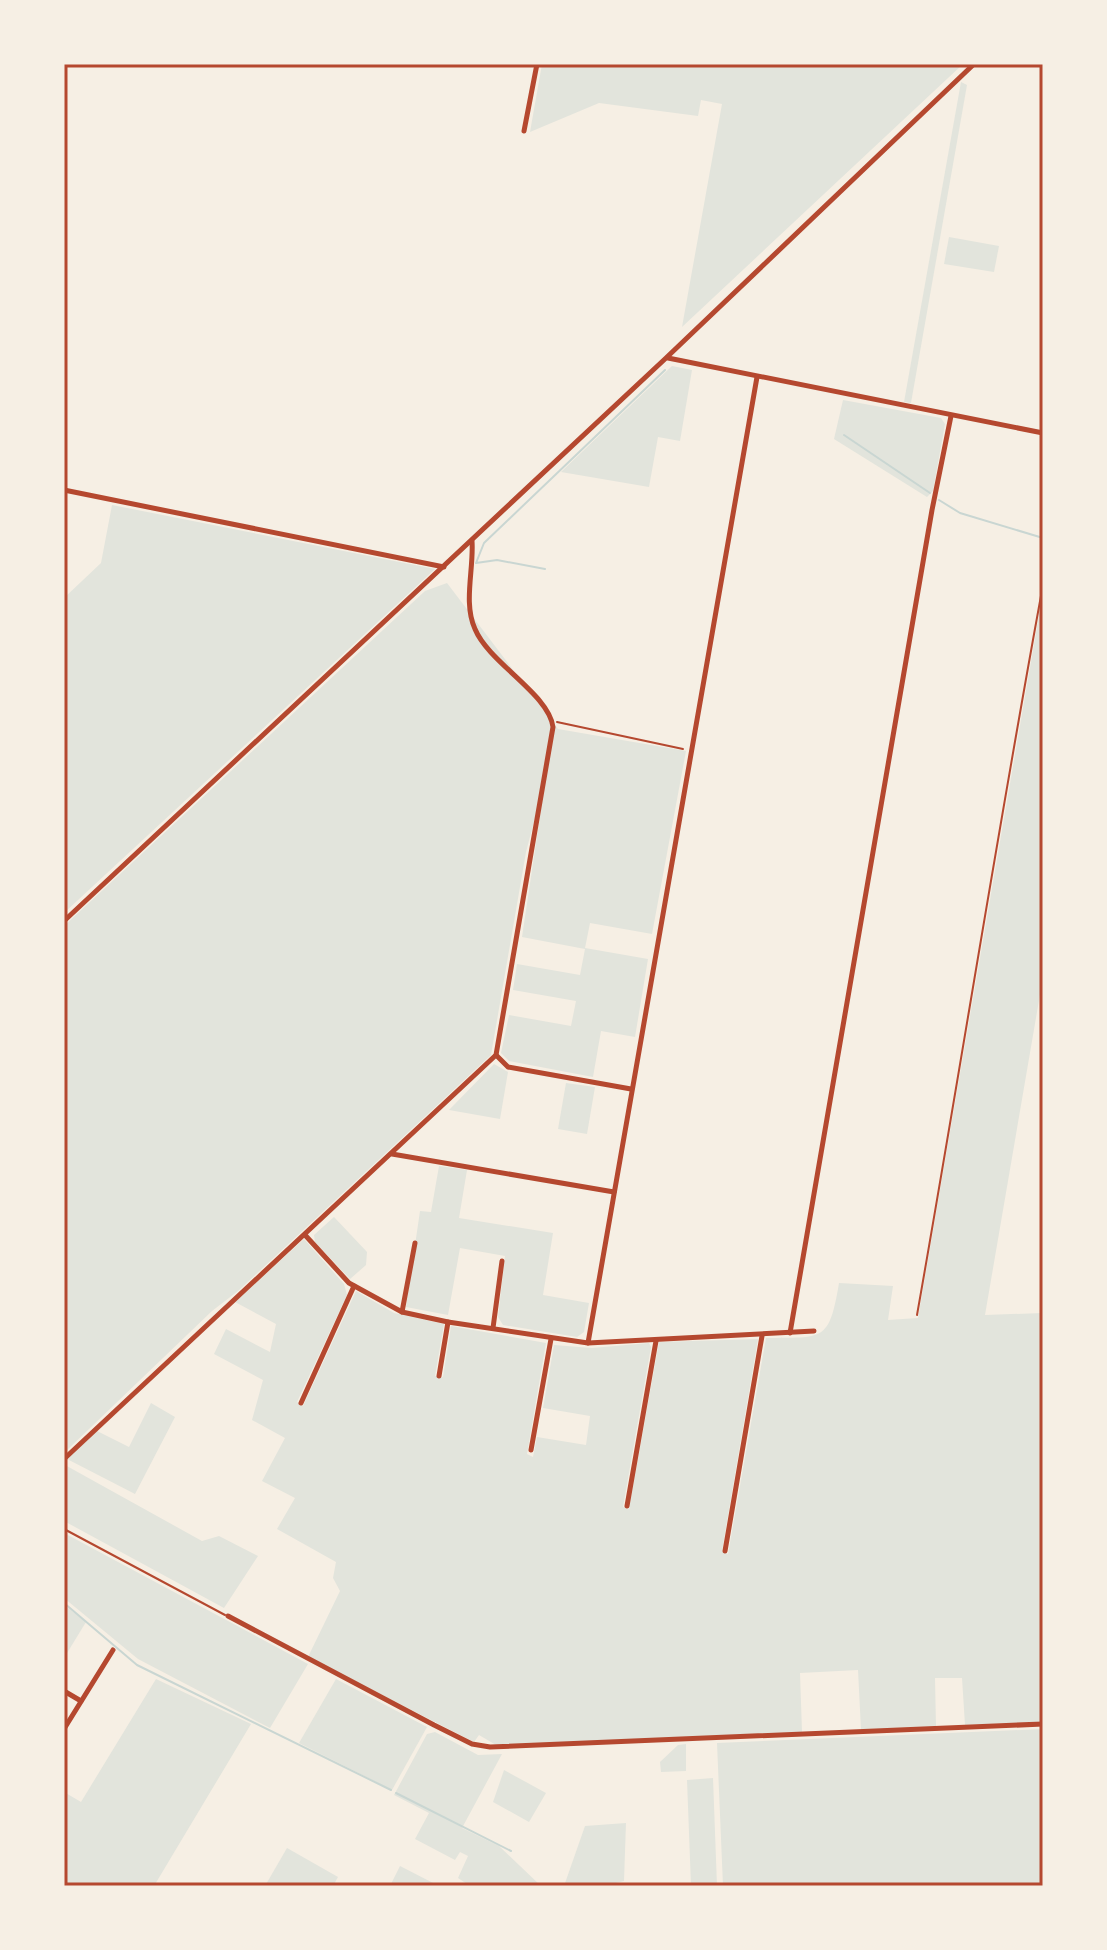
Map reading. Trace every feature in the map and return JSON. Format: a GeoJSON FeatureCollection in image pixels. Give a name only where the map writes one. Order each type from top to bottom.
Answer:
{"type":"FeatureCollection","features":[{"type":"Feature","properties":{"kind":"street"},"geometry":{"type":"LineString","coordinates":[[524,131],[537,64]]}},
{"type":"Feature","properties":{"kind":"street"},"geometry":{"type":"LineString","coordinates":[[64,921],[666,358],[974,64]]}},
{"type":"Feature","properties":{"kind":"street"},"geometry":{"type":"LineString","coordinates":[[666,358],[1043,433]]}},
{"type":"Feature","properties":{"kind":"street"},"geometry":{"type":"LineString","coordinates":[[588,1343],[757,377]]}},
{"type":"Feature","properties":{"kind":"street"},"geometry":{"type":"LineString","coordinates":[[790,1333],[929,526],[951,416]]}},
{"type":"Feature","properties":{"kind":"street"},"geometry":{"type":"LineString","coordinates":[[64,490],[444,567]]}},
{"type":"Feature","properties":{"kind":"street"},"geometry":{"type":"LineString","coordinates":[[64,1459],[496,1055],[552,720],[543,706],[487,649],[473,626],[472,540]]}},
{"type":"Feature","properties":{"kind":"street"},"geometry":{"type":"LineString","coordinates":[[496,1055],[508,1067],[631,1089]]}},
{"type":"Feature","properties":{"kind":"street"},"geometry":{"type":"LineString","coordinates":[[391,1154],[614,1192]]}},
{"type":"Feature","properties":{"kind":"street"},"geometry":{"type":"LineString","coordinates":[[305,1235],[354,1286],[402,1312],[448,1322],[588,1343],[814,1331]]}},
{"type":"Feature","properties":{"kind":"street"},"geometry":{"type":"LineString","coordinates":[[402,1312],[415,1243]]}},
{"type":"Feature","properties":{"kind":"street"},"geometry":{"type":"LineString","coordinates":[[493,1328],[502,1261]]}},
{"type":"Feature","properties":{"kind":"street"},"geometry":{"type":"LineString","coordinates":[[301,1403],[354,1286]]}},
{"type":"Feature","properties":{"kind":"street"},"geometry":{"type":"LineString","coordinates":[[439,1376],[448,1322]]}},
{"type":"Feature","properties":{"kind":"street"},"geometry":{"type":"LineString","coordinates":[[725,1551],[762,1336]]}},
{"type":"Feature","properties":{"kind":"street"},"geometry":{"type":"LineString","coordinates":[[531,1450],[551,1339]]}},
{"type":"Feature","properties":{"kind":"street"},"geometry":{"type":"LineString","coordinates":[[627,1506],[656,1341]]}},
{"type":"Feature","properties":{"kind":"street"},"geometry":{"type":"LineString","coordinates":[[228,1616],[472,1744],[490,1747],[1043,1724]]}},
{"type":"Feature","properties":{"kind":"street"},"geometry":{"type":"LineString","coordinates":[[64,1729],[113,1650]]}},
{"type":"Feature","properties":{"kind":"street"},"geometry":{"type":"LineString","coordinates":[[64,1691],[81,1701]]}},
{"type":"Feature","properties":{"kind":"lane"},"geometry":{"type":"LineString","coordinates":[[64,1529],[228,1616]]}},
{"type":"Feature","properties":{"kind":"path"},"geometry":{"type":"LineString","coordinates":[[917,1315],[958,1082],[987,891],[1043,585]]}},
{"type":"Feature","properties":{"kind":"path"},"geometry":{"type":"LineString","coordinates":[[552,720],[690,751]]}},
{"type":"Feature","properties":{"kind":"shaded area"},"geometry":{"type":"Polygon","coordinates":[[[542,64],[963,64],[682,327],[722,104],[701,100],[698,116],[599,103],[530,132],[542,64]]]}},
{"type":"Feature","properties":{"kind":"shaded area"},"geometry":{"type":"Polygon","coordinates":[[[961,82],[967,85],[911,403],[904,402],[961,82]]]}},
{"type":"Feature","properties":{"kind":"shaded area"},"geometry":{"type":"Polygon","coordinates":[[[949,237],[999,246],[994,272],[944,264],[949,237]]]}},
{"type":"Feature","properties":{"kind":"shaded area"},"geometry":{"type":"Polygon","coordinates":[[[672,366],[692,370],[680,441],[658,437],[649,487],[561,472],[672,366]]]}},
{"type":"Feature","properties":{"kind":"shaded area"},"geometry":{"type":"Polygon","coordinates":[[[843,400],[941,418],[945,424],[933,491],[927,497],[834,439],[843,400]]]}},
{"type":"Feature","properties":{"kind":"shaded area"},"geometry":{"type":"Polygon","coordinates":[[[112,505],[435,569],[64,913],[64,598],[101,563],[112,505]]]}},
{"type":"Feature","properties":{"kind":"shaded area"},"geometry":{"type":"Polygon","coordinates":[[[447,583],[558,729],[686,751],[652,934],[590,923],[585,948],[648,959],[635,1037],[601,1031],[593,1077],[509,1061],[501,1053],[509,1015],[571,1026],[576,1001],[513,990],[517,964],[580,975],[585,949],[522,937],[546,776],[526,852],[491,1055],[238,1291],[212,1311],[64,1453],[64,926],[425,591],[447,583]]]}},
{"type":"Feature","properties":{"kind":"shaded area"},"geometry":{"type":"Polygon","coordinates":[[[1043,592],[1043,977],[985,1315],[1043,1313],[1043,1722],[965,1725],[962,1678],[935,1678],[936,1727],[861,1730],[858,1670],[800,1673],[802,1732],[496,1745],[479,1735],[474,1742],[308,1657],[340,1591],[333,1578],[336,1562],[277,1529],[295,1498],[262,1481],[285,1438],[252,1420],[263,1380],[214,1354],[226,1329],[270,1352],[276,1324],[235,1302],[304,1239],[344,1284],[347,1295],[297,1402],[303,1406],[356,1291],[394,1313],[444,1324],[435,1376],[443,1377],[451,1326],[546,1343],[527,1454],[533,1457],[537,1437],[586,1445],[590,1416],[543,1408],[554,1345],[592,1348],[649,1343],[651,1347],[623,1507],[629,1509],[659,1342],[758,1339],[722,1551],[728,1554],[766,1338],[820,1333],[831,1317],[839,1283],[893,1286],[888,1320],[918,1318],[1043,592]]]}},
{"type":"Feature","properties":{"kind":"shaded area"},"geometry":{"type":"Polygon","coordinates":[[[494,1064],[508,1072],[500,1119],[449,1110],[494,1064]]]}},
{"type":"Feature","properties":{"kind":"shaded area"},"geometry":{"type":"Polygon","coordinates":[[[566,1083],[595,1087],[587,1134],[558,1129],[566,1083]]]}},
{"type":"Feature","properties":{"kind":"shaded area"},"geometry":{"type":"Polygon","coordinates":[[[439,1166],[467,1170],[459,1218],[553,1233],[543,1295],[589,1303],[584,1332],[577,1337],[503,1325],[498,1317],[505,1256],[460,1248],[448,1315],[406,1307],[420,1211],[431,1212],[439,1166]]]}},
{"type":"Feature","properties":{"kind":"shaded area"},"geometry":{"type":"Polygon","coordinates":[[[334,1217],[367,1252],[366,1265],[350,1279],[315,1242],[314,1235],[334,1217]]]}},
{"type":"Feature","properties":{"kind":"shaded area"},"geometry":{"type":"Polygon","coordinates":[[[151,1403],[175,1417],[135,1494],[67,1459],[97,1431],[129,1447],[151,1403]]]}},
{"type":"Feature","properties":{"kind":"shaded area"},"geometry":{"type":"Polygon","coordinates":[[[65,1465],[202,1541],[219,1536],[258,1556],[224,1608],[64,1521],[65,1465]]]}},
{"type":"Feature","properties":{"kind":"shaded area"},"geometry":{"type":"Polygon","coordinates":[[[64,1533],[308,1664],[270,1728],[138,1659],[64,1598],[64,1533]]]}},
{"type":"Feature","properties":{"kind":"shaded area"},"geometry":{"type":"Polygon","coordinates":[[[64,1605],[86,1622],[64,1658],[64,1605]]]}},
{"type":"Feature","properties":{"kind":"shaded area"},"geometry":{"type":"Polygon","coordinates":[[[156,1679],[251,1724],[154,1886],[64,1886],[64,1792],[81,1802],[156,1679]]]}},
{"type":"Feature","properties":{"kind":"shaded area"},"geometry":{"type":"Polygon","coordinates":[[[336,1679],[427,1727],[392,1790],[299,1743],[336,1679]]]}},
{"type":"Feature","properties":{"kind":"shaded area"},"geometry":{"type":"Polygon","coordinates":[[[1043,1729],[1043,1886],[723,1886],[717,1743],[1043,1729]]]}},
{"type":"Feature","properties":{"kind":"shaded area"},"geometry":{"type":"Polygon","coordinates":[[[435,1732],[478,1755],[502,1754],[462,1828],[499,1846],[541,1886],[470,1886],[458,1878],[468,1856],[460,1852],[455,1860],[415,1839],[429,1813],[394,1795],[427,1734],[435,1732]]]}},
{"type":"Feature","properties":{"kind":"shaded area"},"geometry":{"type":"Polygon","coordinates":[[[686,1744],[686,1771],[661,1772],[660,1762],[678,1745],[686,1744]]]}},
{"type":"Feature","properties":{"kind":"shaded area"},"geometry":{"type":"Polygon","coordinates":[[[504,1770],[546,1793],[529,1822],[493,1802],[504,1770]]]}},
{"type":"Feature","properties":{"kind":"shaded area"},"geometry":{"type":"Polygon","coordinates":[[[713,1778],[717,1886],[691,1886],[687,1780],[713,1778]]]}},
{"type":"Feature","properties":{"kind":"shaded area"},"geometry":{"type":"Polygon","coordinates":[[[626,1823],[624,1881],[603,1886],[564,1886],[585,1826],[626,1823]]]}},
{"type":"Feature","properties":{"kind":"shaded area"},"geometry":{"type":"Polygon","coordinates":[[[287,1848],[338,1877],[333,1886],[265,1886],[287,1848]]]}},
{"type":"Feature","properties":{"kind":"shaded area"},"geometry":{"type":"Polygon","coordinates":[[[400,1866],[439,1886],[390,1886],[400,1866]]]}},
{"type":"Feature","properties":{"kind":"waterway"},"geometry":{"type":"LineString","coordinates":[[545,569],[497,560],[476,563],[484,543],[665,370]]}},
{"type":"Feature","properties":{"kind":"waterway"},"geometry":{"type":"LineString","coordinates":[[844,435],[930,493]]}},
{"type":"Feature","properties":{"kind":"waterway"},"geometry":{"type":"LineString","coordinates":[[939,500],[960,513],[1043,538]]}},
{"type":"Feature","properties":{"kind":"waterway"},"geometry":{"type":"LineString","coordinates":[[64,1603],[137,1665],[391,1790]]}},
{"type":"Feature","properties":{"kind":"waterway"},"geometry":{"type":"LineString","coordinates":[[396,1793],[511,1851]]}}]}
